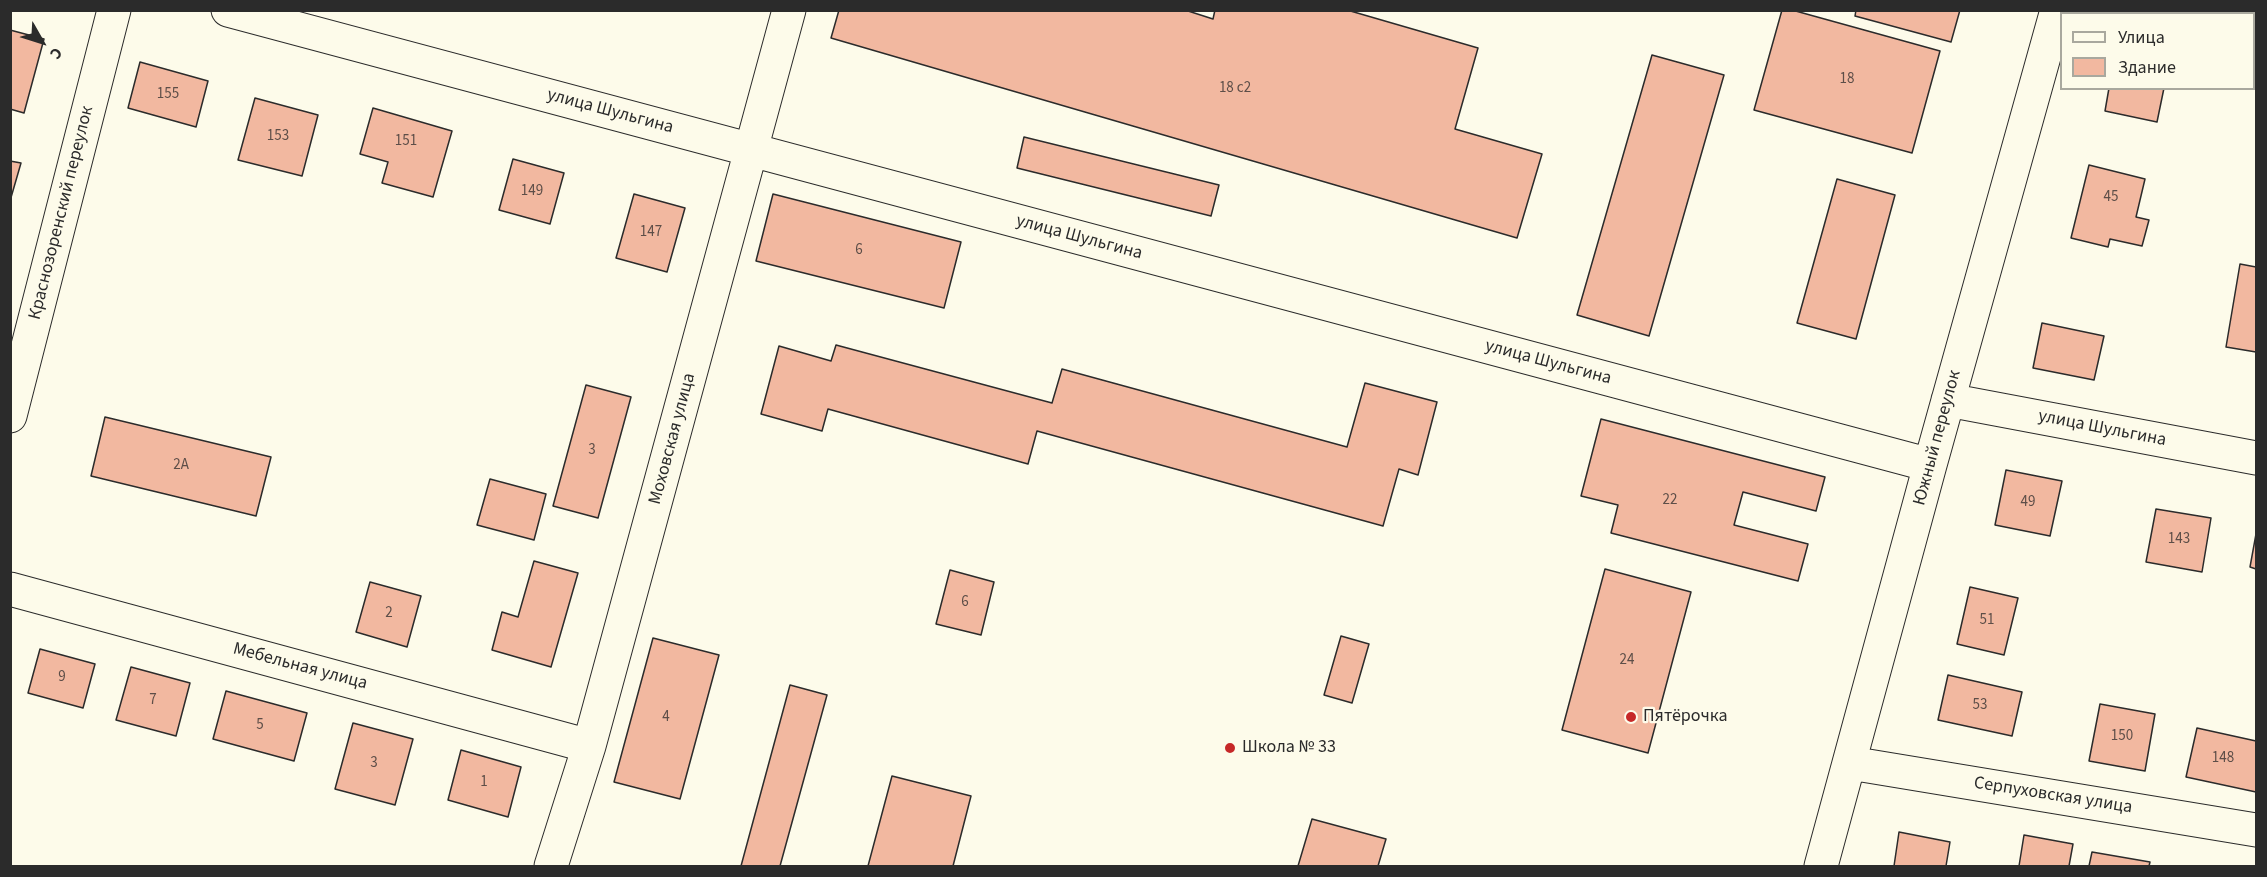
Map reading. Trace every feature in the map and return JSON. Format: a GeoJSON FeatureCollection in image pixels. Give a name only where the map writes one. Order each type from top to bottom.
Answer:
{"type":"FeatureCollection","features":[{"type":"Feature","properties":{"kind":"street","name":"Краснозоренский переулок"},"geometry":{"type":"LineString","coordinates":[[10,416],[114,10]]}},
{"type":"Feature","properties":{"kind":"street","name":"улица Шульгина"},"geometry":{"type":"LineString","coordinates":[[228,10],[1930,465]]}},
{"type":"Feature","properties":{"kind":"street","name":"Моховская улица"},"geometry":{"type":"LineString","coordinates":[[552,867],[589,746],[789,10]]}},
{"type":"Feature","properties":{"kind":"street","name":"Южный переулок"},"geometry":{"type":"LineString","coordinates":[[1821,867],[2056,10]]}},
{"type":"Feature","properties":{"kind":"street","name":"улица Шульгина"},"geometry":{"type":"LineString","coordinates":[[1948,400],[2256,458]]}},
{"type":"Feature","properties":{"kind":"street","name":"Мебельная улица"},"geometry":{"type":"LineString","coordinates":[[10,589],[589,746]]}},
{"type":"Feature","properties":{"kind":"street","name":"Серпуховская улица"},"geometry":{"type":"LineString","coordinates":[[1850,764],[2256,830]]}},
{"type":"Feature","properties":{"kind":"building"},"geometry":{"type":"Polygon","coordinates":[[[839,10],[1185,10],[1213,19],[1215,10],[1347,10],[1478,48],[1455,129],[1542,154],[1517,238],[831,38],[839,10]]]}},
{"type":"Feature","properties":{"kind":"building"},"geometry":{"type":"Polygon","coordinates":[[[1782,10],[1792,10],[1940,51],[1912,153],[1754,110],[1782,10]]]}},
{"type":"Feature","properties":{"kind":"building"},"geometry":{"type":"Polygon","coordinates":[[[1856,10],[1960,10],[1951,42],[1855,16],[1856,10]]]}},
{"type":"Feature","properties":{"kind":"building"},"geometry":{"type":"Polygon","coordinates":[[[10,30],[44,39],[24,113],[10,109],[10,30]]]}},
{"type":"Feature","properties":{"kind":"building"},"geometry":{"type":"Polygon","coordinates":[[[1652,55],[1724,75],[1649,336],[1577,315],[1652,55]]]}},
{"type":"Feature","properties":{"kind":"building"},"geometry":{"type":"Polygon","coordinates":[[[140,62],[208,81],[196,127],[128,108],[140,62]]]}},
{"type":"Feature","properties":{"kind":"building"},"geometry":{"type":"Polygon","coordinates":[[[2109,90],[2164,90],[2157,122],[2105,111],[2109,90]]]}},
{"type":"Feature","properties":{"kind":"building"},"geometry":{"type":"Polygon","coordinates":[[[255,98],[318,115],[302,176],[238,160],[255,98]]]}},
{"type":"Feature","properties":{"kind":"building"},"geometry":{"type":"Polygon","coordinates":[[[373,108],[452,131],[433,197],[382,183],[388,162],[360,154],[373,108]]]}},
{"type":"Feature","properties":{"kind":"building"},"geometry":{"type":"Polygon","coordinates":[[[1024,137],[1219,185],[1211,216],[1017,168],[1024,137]]]}},
{"type":"Feature","properties":{"kind":"building"},"geometry":{"type":"Polygon","coordinates":[[[513,159],[564,173],[550,224],[499,210],[513,159]]]}},
{"type":"Feature","properties":{"kind":"building"},"geometry":{"type":"Polygon","coordinates":[[[10,161],[21,163],[10,201],[10,161]]]}},
{"type":"Feature","properties":{"kind":"building"},"geometry":{"type":"Polygon","coordinates":[[[2089,165],[2145,179],[2136,217],[2149,220],[2142,246],[2110,239],[2108,247],[2071,238],[2089,165]]]}},
{"type":"Feature","properties":{"kind":"building"},"geometry":{"type":"Polygon","coordinates":[[[1837,179],[1895,195],[1856,339],[1797,323],[1837,179]]]}},
{"type":"Feature","properties":{"kind":"building"},"geometry":{"type":"Polygon","coordinates":[[[634,194],[685,208],[667,272],[616,258],[634,194]]]}},
{"type":"Feature","properties":{"kind":"building"},"geometry":{"type":"Polygon","coordinates":[[[773,194],[961,242],[944,308],[756,261],[773,194]]]}},
{"type":"Feature","properties":{"kind":"building"},"geometry":{"type":"Polygon","coordinates":[[[2240,264],[2256,267],[2256,352],[2226,347],[2240,264]]]}},
{"type":"Feature","properties":{"kind":"building"},"geometry":{"type":"Polygon","coordinates":[[[2042,323],[2104,336],[2094,380],[2033,368],[2042,323]]]}},
{"type":"Feature","properties":{"kind":"building"},"geometry":{"type":"Polygon","coordinates":[[[836,345],[1052,403],[1062,369],[1347,447],[1365,383],[1437,402],[1418,475],[1399,469],[1383,526],[1037,431],[1028,464],[828,409],[822,431],[761,414],[779,346],[831,361],[836,345]]]}},
{"type":"Feature","properties":{"kind":"building"},"geometry":{"type":"Polygon","coordinates":[[[586,385],[631,397],[598,518],[553,506],[586,385]]]}},
{"type":"Feature","properties":{"kind":"building"},"geometry":{"type":"Polygon","coordinates":[[[105,417],[271,457],[256,516],[91,476],[105,417]]]}},
{"type":"Feature","properties":{"kind":"building"},"geometry":{"type":"Polygon","coordinates":[[[1601,419],[1825,477],[1816,511],[1743,492],[1734,525],[1808,544],[1798,581],[1611,533],[1618,505],[1581,496],[1601,419]]]}},
{"type":"Feature","properties":{"kind":"building"},"geometry":{"type":"Polygon","coordinates":[[[2006,470],[2062,481],[2050,536],[1995,525],[2006,470]]]}},
{"type":"Feature","properties":{"kind":"building"},"geometry":{"type":"Polygon","coordinates":[[[490,479],[546,494],[534,540],[477,525],[490,479]]]}},
{"type":"Feature","properties":{"kind":"building"},"geometry":{"type":"Polygon","coordinates":[[[2156,509],[2211,518],[2202,572],[2146,562],[2156,509]]]}},
{"type":"Feature","properties":{"kind":"building"},"geometry":{"type":"Polygon","coordinates":[[[2256,534],[2256,569],[2250,567],[2256,534]]]}},
{"type":"Feature","properties":{"kind":"building"},"geometry":{"type":"Polygon","coordinates":[[[534,561],[578,573],[551,667],[492,650],[502,612],[518,617],[534,561]]]}},
{"type":"Feature","properties":{"kind":"building"},"geometry":{"type":"Polygon","coordinates":[[[1605,569],[1691,592],[1648,753],[1562,730],[1605,569]]]}},
{"type":"Feature","properties":{"kind":"building"},"geometry":{"type":"Polygon","coordinates":[[[950,570],[994,582],[981,635],[936,624],[950,570]]]}},
{"type":"Feature","properties":{"kind":"building"},"geometry":{"type":"Polygon","coordinates":[[[370,582],[421,596],[407,647],[356,632],[370,582]]]}},
{"type":"Feature","properties":{"kind":"building"},"geometry":{"type":"Polygon","coordinates":[[[1970,587],[2018,598],[2004,655],[1957,644],[1970,587]]]}},
{"type":"Feature","properties":{"kind":"building"},"geometry":{"type":"Polygon","coordinates":[[[1341,636],[1369,644],[1352,703],[1324,695],[1341,636]]]}},
{"type":"Feature","properties":{"kind":"building"},"geometry":{"type":"Polygon","coordinates":[[[653,638],[719,655],[680,799],[614,782],[653,638]]]}},
{"type":"Feature","properties":{"kind":"building"},"geometry":{"type":"Polygon","coordinates":[[[40,649],[95,664],[83,708],[28,693],[40,649]]]}},
{"type":"Feature","properties":{"kind":"building"},"geometry":{"type":"Polygon","coordinates":[[[131,667],[190,683],[176,736],[116,720],[131,667]]]}},
{"type":"Feature","properties":{"kind":"building"},"geometry":{"type":"Polygon","coordinates":[[[1948,675],[2022,692],[2012,736],[1938,720],[1948,675]]]}},
{"type":"Feature","properties":{"kind":"building"},"geometry":{"type":"Polygon","coordinates":[[[790,685],[827,695],[780,866],[741,866],[790,685]]]}},
{"type":"Feature","properties":{"kind":"building"},"geometry":{"type":"Polygon","coordinates":[[[226,691],[307,713],[294,761],[213,739],[226,691]]]}},
{"type":"Feature","properties":{"kind":"building"},"geometry":{"type":"Polygon","coordinates":[[[2100,704],[2155,714],[2145,771],[2089,761],[2100,704]]]}},
{"type":"Feature","properties":{"kind":"building"},"geometry":{"type":"Polygon","coordinates":[[[353,723],[413,739],[395,805],[335,789],[353,723]]]}},
{"type":"Feature","properties":{"kind":"building"},"geometry":{"type":"Polygon","coordinates":[[[2197,728],[2256,741],[2256,792],[2186,777],[2197,728]]]}},
{"type":"Feature","properties":{"kind":"building"},"geometry":{"type":"Polygon","coordinates":[[[461,750],[521,767],[508,817],[448,800],[461,750]]]}},
{"type":"Feature","properties":{"kind":"building"},"geometry":{"type":"Polygon","coordinates":[[[892,776],[971,796],[953,866],[868,866],[892,776]]]}},
{"type":"Feature","properties":{"kind":"building"},"geometry":{"type":"Polygon","coordinates":[[[1312,819],[1386,839],[1378,866],[1298,866],[1312,819]]]}},
{"type":"Feature","properties":{"kind":"building"},"geometry":{"type":"Polygon","coordinates":[[[1899,832],[1950,842],[1946,866],[1894,866],[1899,832]]]}},
{"type":"Feature","properties":{"kind":"building"},"geometry":{"type":"Polygon","coordinates":[[[2024,835],[2073,844],[2069,866],[2019,866],[2024,835]]]}},
{"type":"Feature","properties":{"kind":"building"},"geometry":{"type":"Polygon","coordinates":[[[2092,852],[2150,862],[2149,866],[2089,866],[2092,852]]]}},
{"type":"Feature","properties":{"kind":"place","name":"Пятёрочка"},"geometry":{"type":"Point","coordinates":[1631,717]}},
{"type":"Feature","properties":{"kind":"place","name":"Школа № 33"},"geometry":{"type":"Point","coordinates":[1230,748]}}]}
